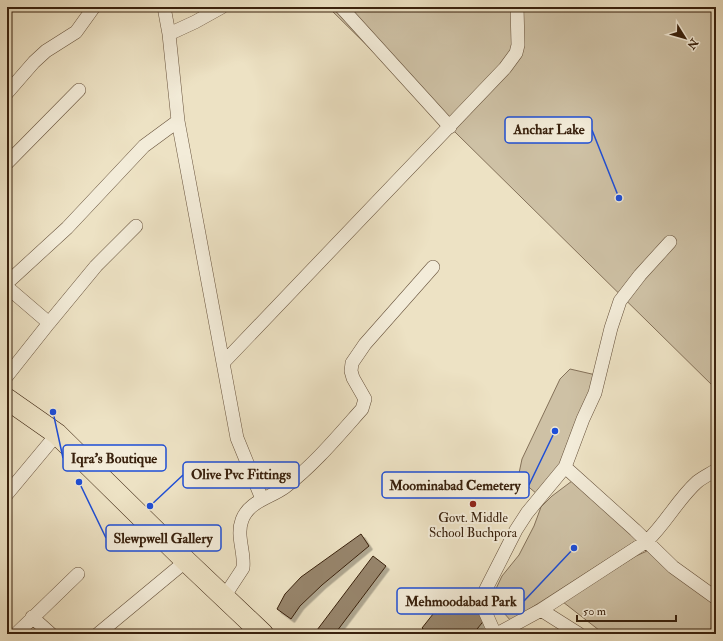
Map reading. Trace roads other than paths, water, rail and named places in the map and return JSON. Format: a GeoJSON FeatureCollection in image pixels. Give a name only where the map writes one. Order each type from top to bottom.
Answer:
{"type":"FeatureCollection","features":[{"type":"Feature","properties":{"kind":"main road"},"geometry":{"type":"LineString","coordinates":[[7,399],[57,434],[186,561],[263,634]]}},
{"type":"Feature","properties":{"kind":"street"},"geometry":{"type":"LineString","coordinates":[[7,93],[34,62],[46,51],[76,32],[94,7]]}},
{"type":"Feature","properties":{"kind":"street"},"geometry":{"type":"LineString","coordinates":[[164,7],[169,34],[178,121],[237,438],[262,499]]}},
{"type":"Feature","properties":{"kind":"street"},"geometry":{"type":"LineString","coordinates":[[169,34],[222,7]]}},
{"type":"Feature","properties":{"kind":"street"},"geometry":{"type":"LineString","coordinates":[[341,7],[450,127]]}},
{"type":"Feature","properties":{"kind":"street"},"geometry":{"type":"LineString","coordinates":[[223,363],[505,68],[516,53],[518,45],[518,7]]}},
{"type":"Feature","properties":{"kind":"street"},"geometry":{"type":"LineString","coordinates":[[7,163],[79,90]]}},
{"type":"Feature","properties":{"kind":"street"},"geometry":{"type":"LineString","coordinates":[[7,283],[67,228],[144,146],[178,121]]}},
{"type":"Feature","properties":{"kind":"street"},"geometry":{"type":"LineString","coordinates":[[7,376],[48,323],[96,266],[136,226]]}},
{"type":"Feature","properties":{"kind":"street"},"geometry":{"type":"LineString","coordinates":[[670,242],[640,275],[620,301],[611,328],[595,393],[583,419],[565,467],[516,530],[486,589],[483,607],[496,634],[541,610],[647,541],[660,528],[677,503],[698,481],[716,470]]}},
{"type":"Feature","properties":{"kind":"street"},"geometry":{"type":"LineString","coordinates":[[224,597],[243,568],[239,530],[242,518],[249,509],[262,499],[283,489],[301,475],[362,409],[365,399],[353,378],[351,371],[352,363],[365,344],[433,267]]}},
{"type":"Feature","properties":{"kind":"street"},"geometry":{"type":"LineString","coordinates":[[7,287],[48,323]]}},
{"type":"Feature","properties":{"kind":"street"},"geometry":{"type":"LineString","coordinates":[[7,494],[57,434]]}},
{"type":"Feature","properties":{"kind":"street"},"geometry":{"type":"LineString","coordinates":[[565,467],[647,541],[673,567],[716,598]]}},
{"type":"Feature","properties":{"kind":"street"},"geometry":{"type":"LineString","coordinates":[[98,634],[186,561]]}},
{"type":"Feature","properties":{"kind":"street"},"geometry":{"type":"LineString","coordinates":[[16,634],[78,574]]}},
{"type":"Feature","properties":{"kind":"street"},"geometry":{"type":"LineString","coordinates":[[541,610],[579,634]]}},
{"type":"Feature","properties":{"kind":"street"},"geometry":{"type":"LineString","coordinates":[[32,617],[50,634]]}},
{"type":"Feature","properties":{"kind":"place","name":"Anchar Lake"},"geometry":{"type":"Point","coordinates":[619,198]}},
{"type":"Feature","properties":{"kind":"place","name":"Iqra's Boutique"},"geometry":{"type":"Point","coordinates":[53,412]}},
{"type":"Feature","properties":{"kind":"place","name":"Moominabad Cemetery"},"geometry":{"type":"Point","coordinates":[555,431]}},
{"type":"Feature","properties":{"kind":"place","name":"Slewpwell Gallery"},"geometry":{"type":"Point","coordinates":[79,482]}},
{"type":"Feature","properties":{"kind":"place","name":"Govt. Middle School Buchpora"},"geometry":{"type":"Point","coordinates":[473,504]}},
{"type":"Feature","properties":{"kind":"place","name":"Olive Pvc Fittings"},"geometry":{"type":"Point","coordinates":[150,506]}},
{"type":"Feature","properties":{"kind":"place","name":"Mehmoodabad Park"},"geometry":{"type":"Point","coordinates":[574,548]}}]}
